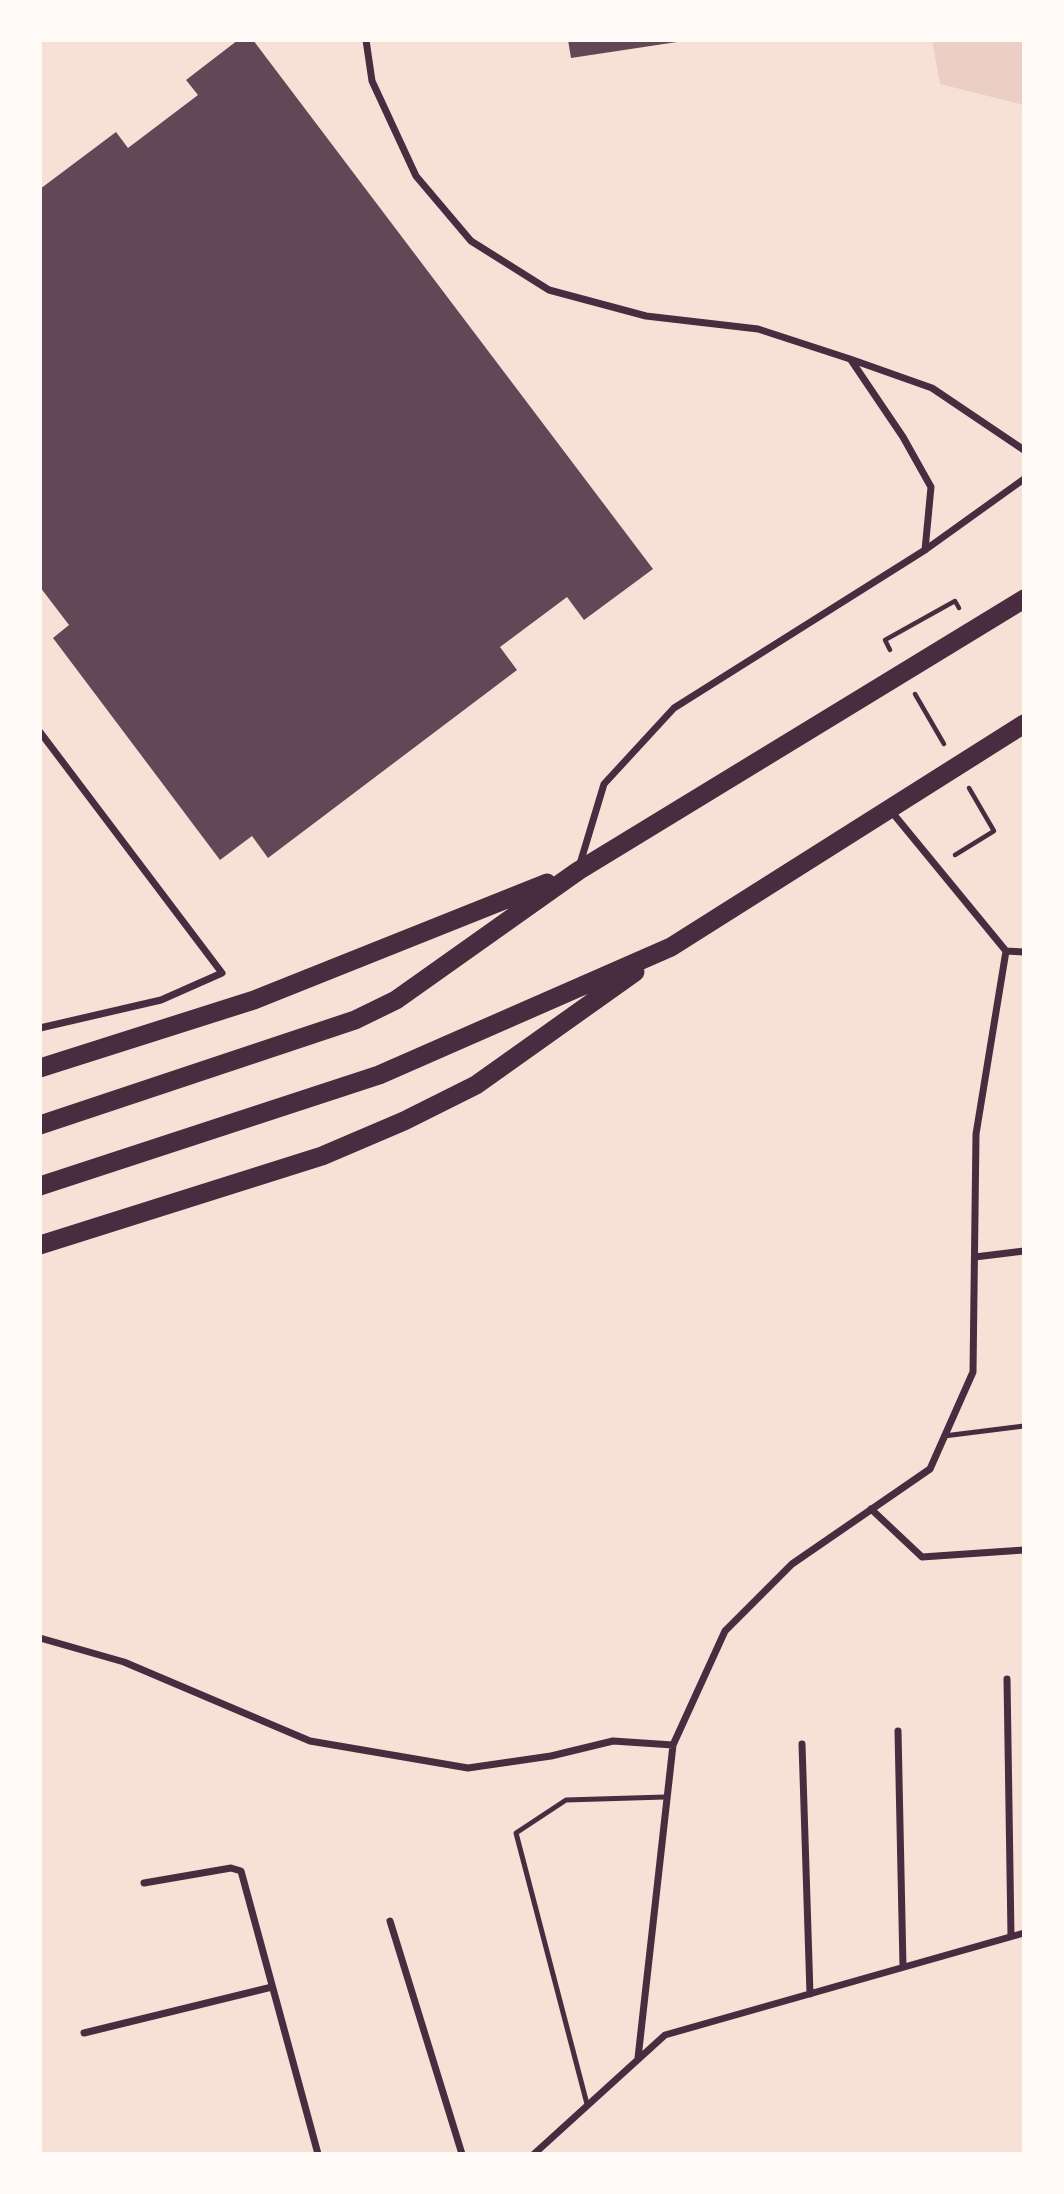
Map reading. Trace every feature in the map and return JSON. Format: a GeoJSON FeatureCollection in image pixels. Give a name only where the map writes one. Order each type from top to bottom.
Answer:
{"type":"FeatureCollection","features":[{"type":"Feature","properties":{"kind":"highway"},"geometry":{"type":"LineString","coordinates":[[40,1125],[355,1020],[396,1000],[578,871],[1024,599]]}},
{"type":"Feature","properties":{"kind":"highway"},"geometry":{"type":"LineString","coordinates":[[40,1245],[321,1156],[404,1121],[476,1085],[671,947],[1024,724]]}},
{"type":"Feature","properties":{"kind":"highway"},"geometry":{"type":"LineString","coordinates":[[40,1068],[254,1000],[578,871]]}},
{"type":"Feature","properties":{"kind":"highway"},"geometry":{"type":"LineString","coordinates":[[40,1186],[379,1075],[671,947]]}},
{"type":"Feature","properties":{"kind":"street"},"geometry":{"type":"LineString","coordinates":[[366,40],[372,81],[416,176],[471,241],[549,290],[646,316],[758,330],[850,359],[932,388],[1024,450]]}},
{"type":"Feature","properties":{"kind":"street"},"geometry":{"type":"LineString","coordinates":[[850,359],[903,437],[931,487],[925,550]]}},
{"type":"Feature","properties":{"kind":"street"},"geometry":{"type":"LineString","coordinates":[[578,871],[604,784],[674,708],[925,550],[1024,479]]}},
{"type":"Feature","properties":{"kind":"street"},"geometry":{"type":"LineString","coordinates":[[40,732],[222,973],[160,1000],[40,1028]]}},
{"type":"Feature","properties":{"kind":"street"},"geometry":{"type":"LineString","coordinates":[[889,809],[1006,951],[1024,952]]}},
{"type":"Feature","properties":{"kind":"street"},"geometry":{"type":"LineString","coordinates":[[638,2059],[665,1797],[673,1745],[725,1631],[793,1564],[930,1469],[973,1371],[976,1134],[1006,951]]}},
{"type":"Feature","properties":{"kind":"street"},"geometry":{"type":"LineString","coordinates":[[975,1257],[1024,1251]]}},
{"type":"Feature","properties":{"kind":"street"},"geometry":{"type":"LineString","coordinates":[[872,1509],[922,1558],[1024,1550]]}},
{"type":"Feature","properties":{"kind":"street"},"geometry":{"type":"LineString","coordinates":[[40,1638],[124,1662],[310,1741],[468,1768],[551,1756],[613,1741],[673,1745]]}},
{"type":"Feature","properties":{"kind":"street"},"geometry":{"type":"LineString","coordinates":[[1007,1679],[1011,1936]]}},
{"type":"Feature","properties":{"kind":"street"},"geometry":{"type":"LineString","coordinates":[[898,1731],[903,1967]]}},
{"type":"Feature","properties":{"kind":"street"},"geometry":{"type":"LineString","coordinates":[[802,1744],[810,1994]]}},
{"type":"Feature","properties":{"kind":"street"},"geometry":{"type":"LineString","coordinates":[[144,1883],[231,1868],[241,1871],[318,2154]]}},
{"type":"Feature","properties":{"kind":"street"},"geometry":{"type":"LineString","coordinates":[[390,1921],[462,2154]]}},
{"type":"Feature","properties":{"kind":"street"},"geometry":{"type":"LineString","coordinates":[[534,2154],[665,2035],[1024,1933]]}},
{"type":"Feature","properties":{"kind":"street"},"geometry":{"type":"LineString","coordinates":[[84,2033],[272,1987]]}},
{"type":"Feature","properties":{"kind":"lane"},"geometry":{"type":"LineString","coordinates":[[944,1436],[1024,1426]]}},
{"type":"Feature","properties":{"kind":"lane"},"geometry":{"type":"LineString","coordinates":[[587,2104],[516,1833],[566,1800],[665,1797]]}},
{"type":"Feature","properties":{"kind":"path"},"geometry":{"type":"LineString","coordinates":[[892,652],[885,640],[955,601]]}},
{"type":"Feature","properties":{"kind":"path"},"geometry":{"type":"LineString","coordinates":[[912,688],[946,748]]}},
{"type":"Feature","properties":{"kind":"path"},"geometry":{"type":"LineString","coordinates":[[936,866],[994,831],[967,783]]}},
{"type":"Feature","properties":{"kind":"shaded area"},"geometry":{"type":"Polygon","coordinates":[[[932,40],[1024,40],[1024,105],[940,84],[932,40]]]}},
{"type":"Feature","properties":{"kind":"building"},"geometry":{"type":"Polygon","coordinates":[[[238,40],[253,40],[653,569],[584,620],[567,597],[500,647],[517,670],[268,858],[252,836],[220,860],[53,638],[69,625],[40,587],[40,189],[116,132],[128,148],[198,95],[186,80],[238,40]]]}},
{"type":"Feature","properties":{"kind":"building"},"geometry":{"type":"Polygon","coordinates":[[[568,40],[677,40],[677,42],[571,58],[568,40]]]}}]}
